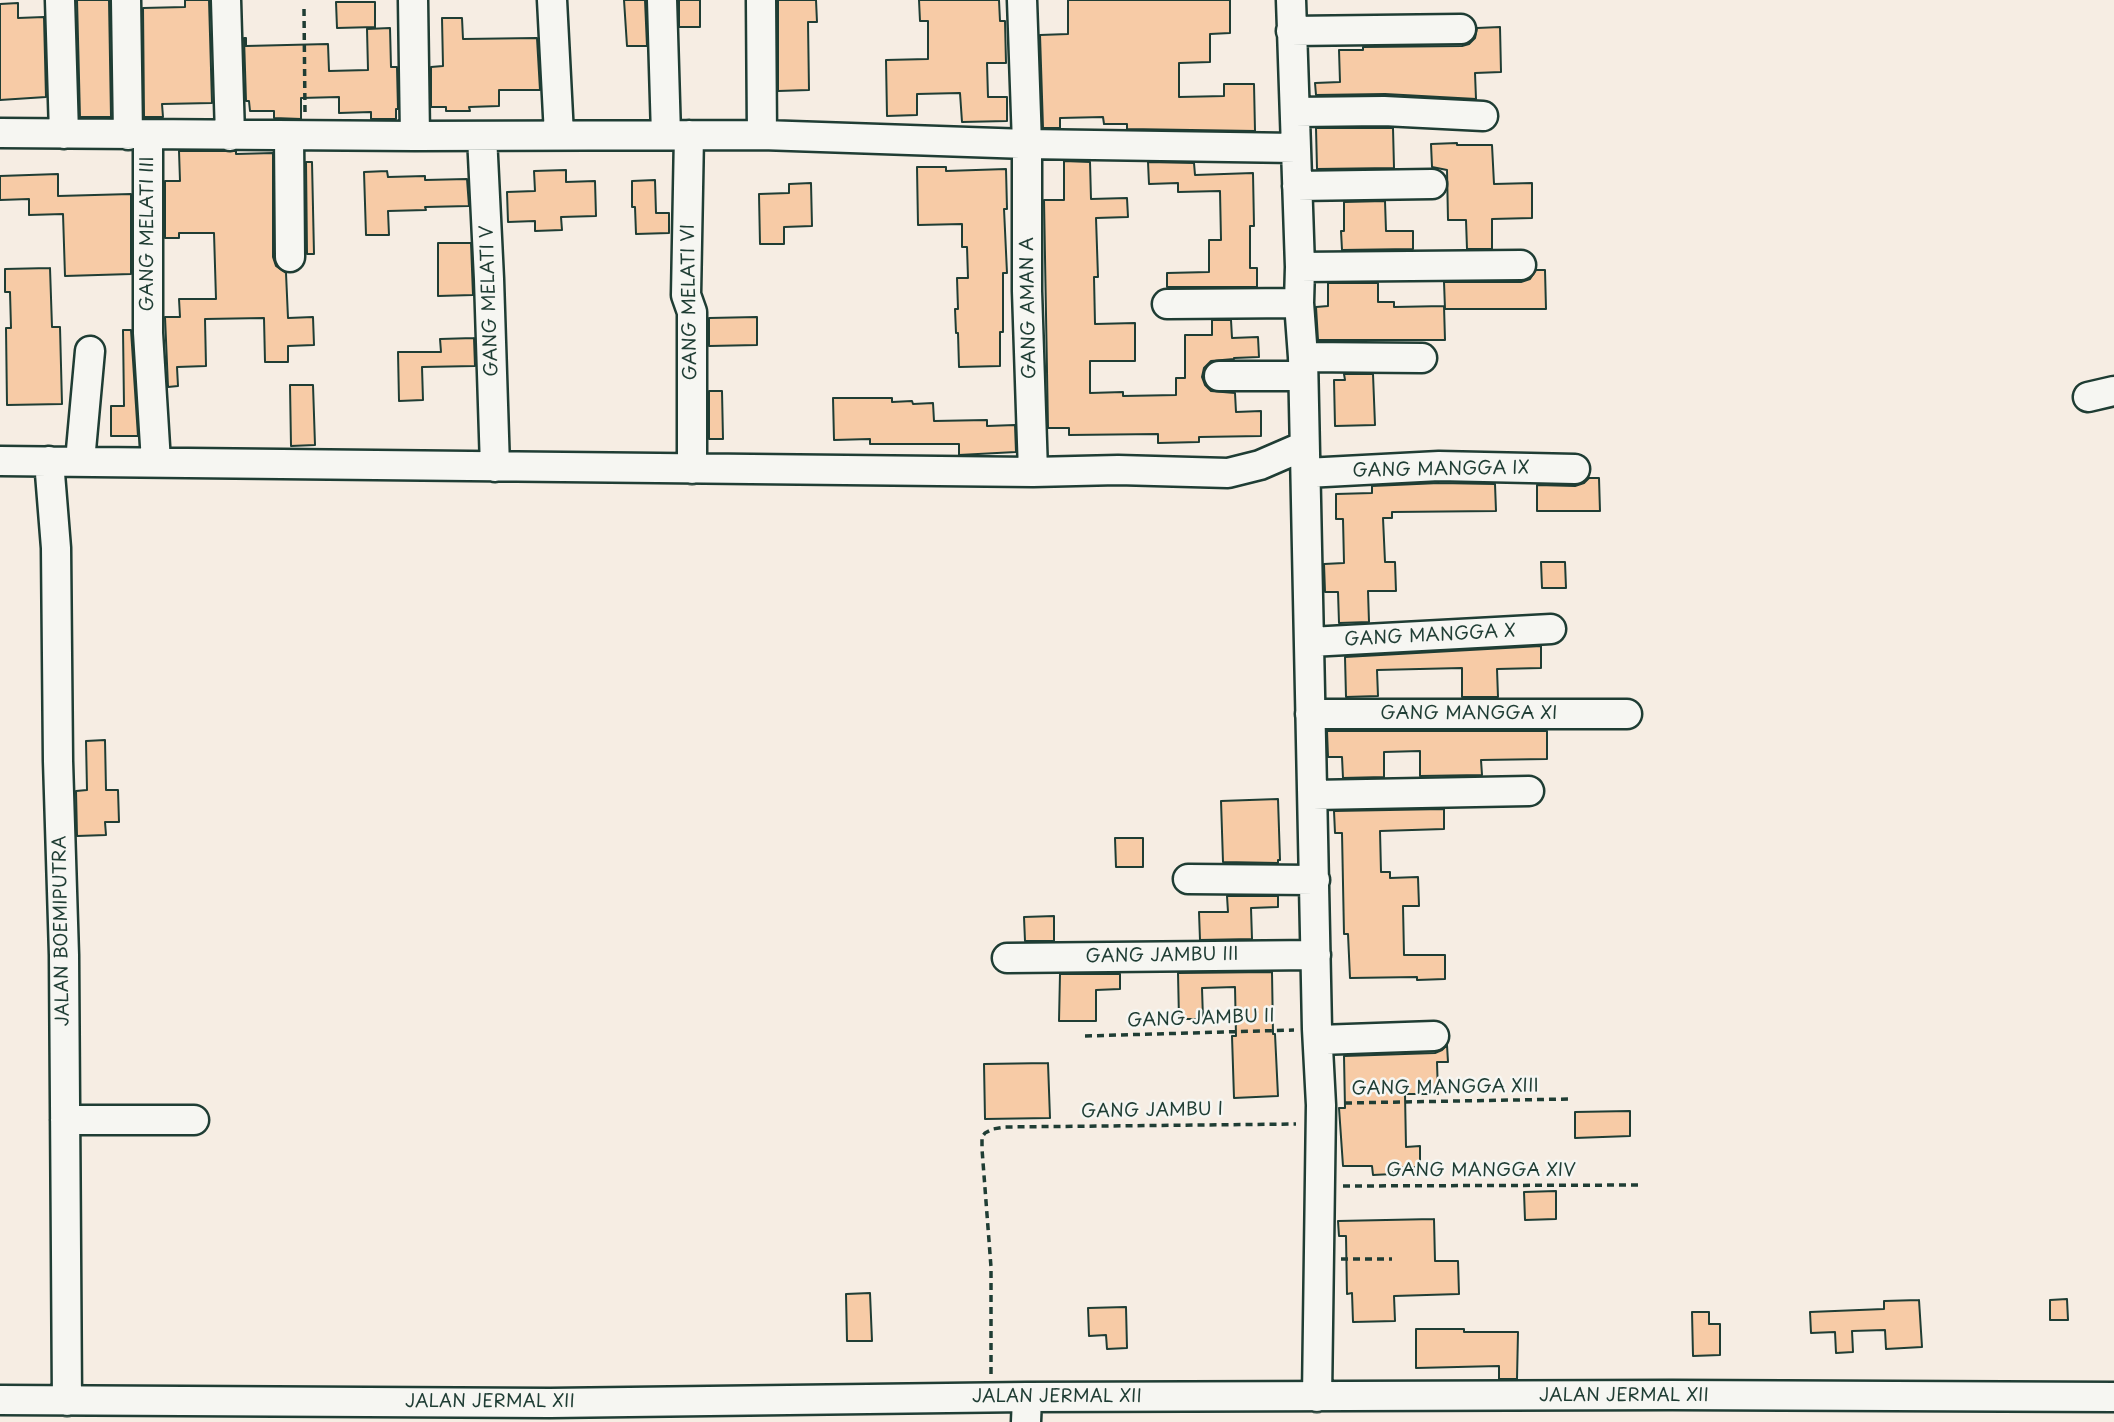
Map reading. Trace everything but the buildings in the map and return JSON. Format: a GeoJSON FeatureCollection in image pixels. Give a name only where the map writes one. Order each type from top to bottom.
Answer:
{"type":"FeatureCollection","features":[{"type":"Feature","properties":{"kind":"street"},"geometry":{"type":"LineString","coordinates":[[60,0],[64,134]]}},
{"type":"Feature","properties":{"kind":"street","name":"GANG MELATI III"},"geometry":{"type":"LineString","coordinates":[[127,0],[138,135],[156,462]]}},
{"type":"Feature","properties":{"kind":"street"},"geometry":{"type":"LineString","coordinates":[[226,0],[230,135]]}},
{"type":"Feature","properties":{"kind":"street"},"geometry":{"type":"LineString","coordinates":[[413,0],[415,136]]}},
{"type":"Feature","properties":{"kind":"street"},"geometry":{"type":"LineString","coordinates":[[552,0],[559,135]]}},
{"type":"Feature","properties":{"kind":"street","name":"GANG MELATI VI"},"geometry":{"type":"LineString","coordinates":[[662,0],[678,135],[686,295],[692,312],[692,469]]}},
{"type":"Feature","properties":{"kind":"street"},"geometry":{"type":"LineString","coordinates":[[761,0],[762,135]]}},
{"type":"Feature","properties":{"kind":"street","name":"GANG AMAN A"},"geometry":{"type":"LineString","coordinates":[[1022,0],[1033,472]]}},
{"type":"Feature","properties":{"kind":"street"},"geometry":{"type":"LineString","coordinates":[[1291,0],[1303,366],[1321,1115],[1317,1397]]}},
{"type":"Feature","properties":{"kind":"street"},"geometry":{"type":"LineString","coordinates":[[1291,31],[1461,29]]}},
{"type":"Feature","properties":{"kind":"street"},"geometry":{"type":"LineString","coordinates":[[1294,112],[1384,111],[1483,116]]}},
{"type":"Feature","properties":{"kind":"street"},"geometry":{"type":"LineString","coordinates":[[0,133],[297,136],[762,135],[1027,144],[1296,148]]}},
{"type":"Feature","properties":{"kind":"street"},"geometry":{"type":"LineString","coordinates":[[290,257],[297,136]]}},
{"type":"Feature","properties":{"kind":"street","name":"GANG MELATI V"},"geometry":{"type":"LineString","coordinates":[[482,136],[495,467]]}},
{"type":"Feature","properties":{"kind":"street"},"geometry":{"type":"LineString","coordinates":[[1297,186],[1432,184]]}},
{"type":"Feature","properties":{"kind":"street"},"geometry":{"type":"LineString","coordinates":[[1300,267],[1521,265]]}},
{"type":"Feature","properties":{"kind":"street"},"geometry":{"type":"LineString","coordinates":[[1167,304],[1299,303]]}},
{"type":"Feature","properties":{"kind":"street"},"geometry":{"type":"LineString","coordinates":[[80,461],[90,351]]}},
{"type":"Feature","properties":{"kind":"street"},"geometry":{"type":"LineString","coordinates":[[1219,376],[1303,366],[1422,358]]}},
{"type":"Feature","properties":{"kind":"street"},"geometry":{"type":"LineString","coordinates":[[0,461],[1228,473],[1260,465],[1305,459]]}},
{"type":"Feature","properties":{"kind":"street","name":"GANG MANGGA IX"},"geometry":{"type":"LineString","coordinates":[[1305,459],[1575,469]]}},
{"type":"Feature","properties":{"kind":"street","name":"JALAN BOEMIPUTRA"},"geometry":{"type":"LineString","coordinates":[[49,461],[56,548],[58,761],[64,955],[67,1401]]}},
{"type":"Feature","properties":{"kind":"street","name":"GANG MANGGA X"},"geometry":{"type":"LineString","coordinates":[[1310,642],[1551,629]]}},
{"type":"Feature","properties":{"kind":"street","name":"GANG MANGGA XI"},"geometry":{"type":"LineString","coordinates":[[1310,714],[1627,713]]}},
{"type":"Feature","properties":{"kind":"street"},"geometry":{"type":"LineString","coordinates":[[1313,795],[1529,791]]}},
{"type":"Feature","properties":{"kind":"street"},"geometry":{"type":"LineString","coordinates":[[1188,879],[1315,880]]}},
{"type":"Feature","properties":{"kind":"street","name":"GANG JAMBU III"},"geometry":{"type":"LineString","coordinates":[[1007,958],[1316,955]]}},
{"type":"Feature","properties":{"kind":"street"},"geometry":{"type":"LineString","coordinates":[[1318,1035],[1434,1036]]}},
{"type":"Feature","properties":{"kind":"street"},"geometry":{"type":"LineString","coordinates":[[65,1120],[194,1120]]}},
{"type":"Feature","properties":{"kind":"street","name":"JALAN JERMAL XII"},"geometry":{"type":"LineString","coordinates":[[0,1400],[408,1412],[550,1403],[990,1398],[1026,1409],[1317,1397],[1672,1395],[2043,1410],[2114,1397]]}},
{"type":"Feature","properties":{"kind":"path"},"geometry":{"type":"LineString","coordinates":[[297,136],[304,9]]}},
{"type":"Feature","properties":{"kind":"path","name":"GANG JAMBU II"},"geometry":{"type":"LineString","coordinates":[[1085,1036],[1318,1035]]}},
{"type":"Feature","properties":{"kind":"path","name":"GANG MANGGA XIII"},"geometry":{"type":"LineString","coordinates":[[1321,1115],[1363,1102],[1448,1103],[1570,1099]]}},
{"type":"Feature","properties":{"kind":"path","name":"GANG JAMBU I"},"geometry":{"type":"LineString","coordinates":[[990,1398],[991,1267],[982,1149],[982,1137],[985,1133],[1005,1127],[1321,1115]]}},
{"type":"Feature","properties":{"kind":"path","name":"GANG MANGGA XIV"},"geometry":{"type":"LineString","coordinates":[[1320,1186],[1642,1185]]}},
{"type":"Feature","properties":{"kind":"path"},"geometry":{"type":"LineString","coordinates":[[1319,1259],[1392,1259]]}}]}
